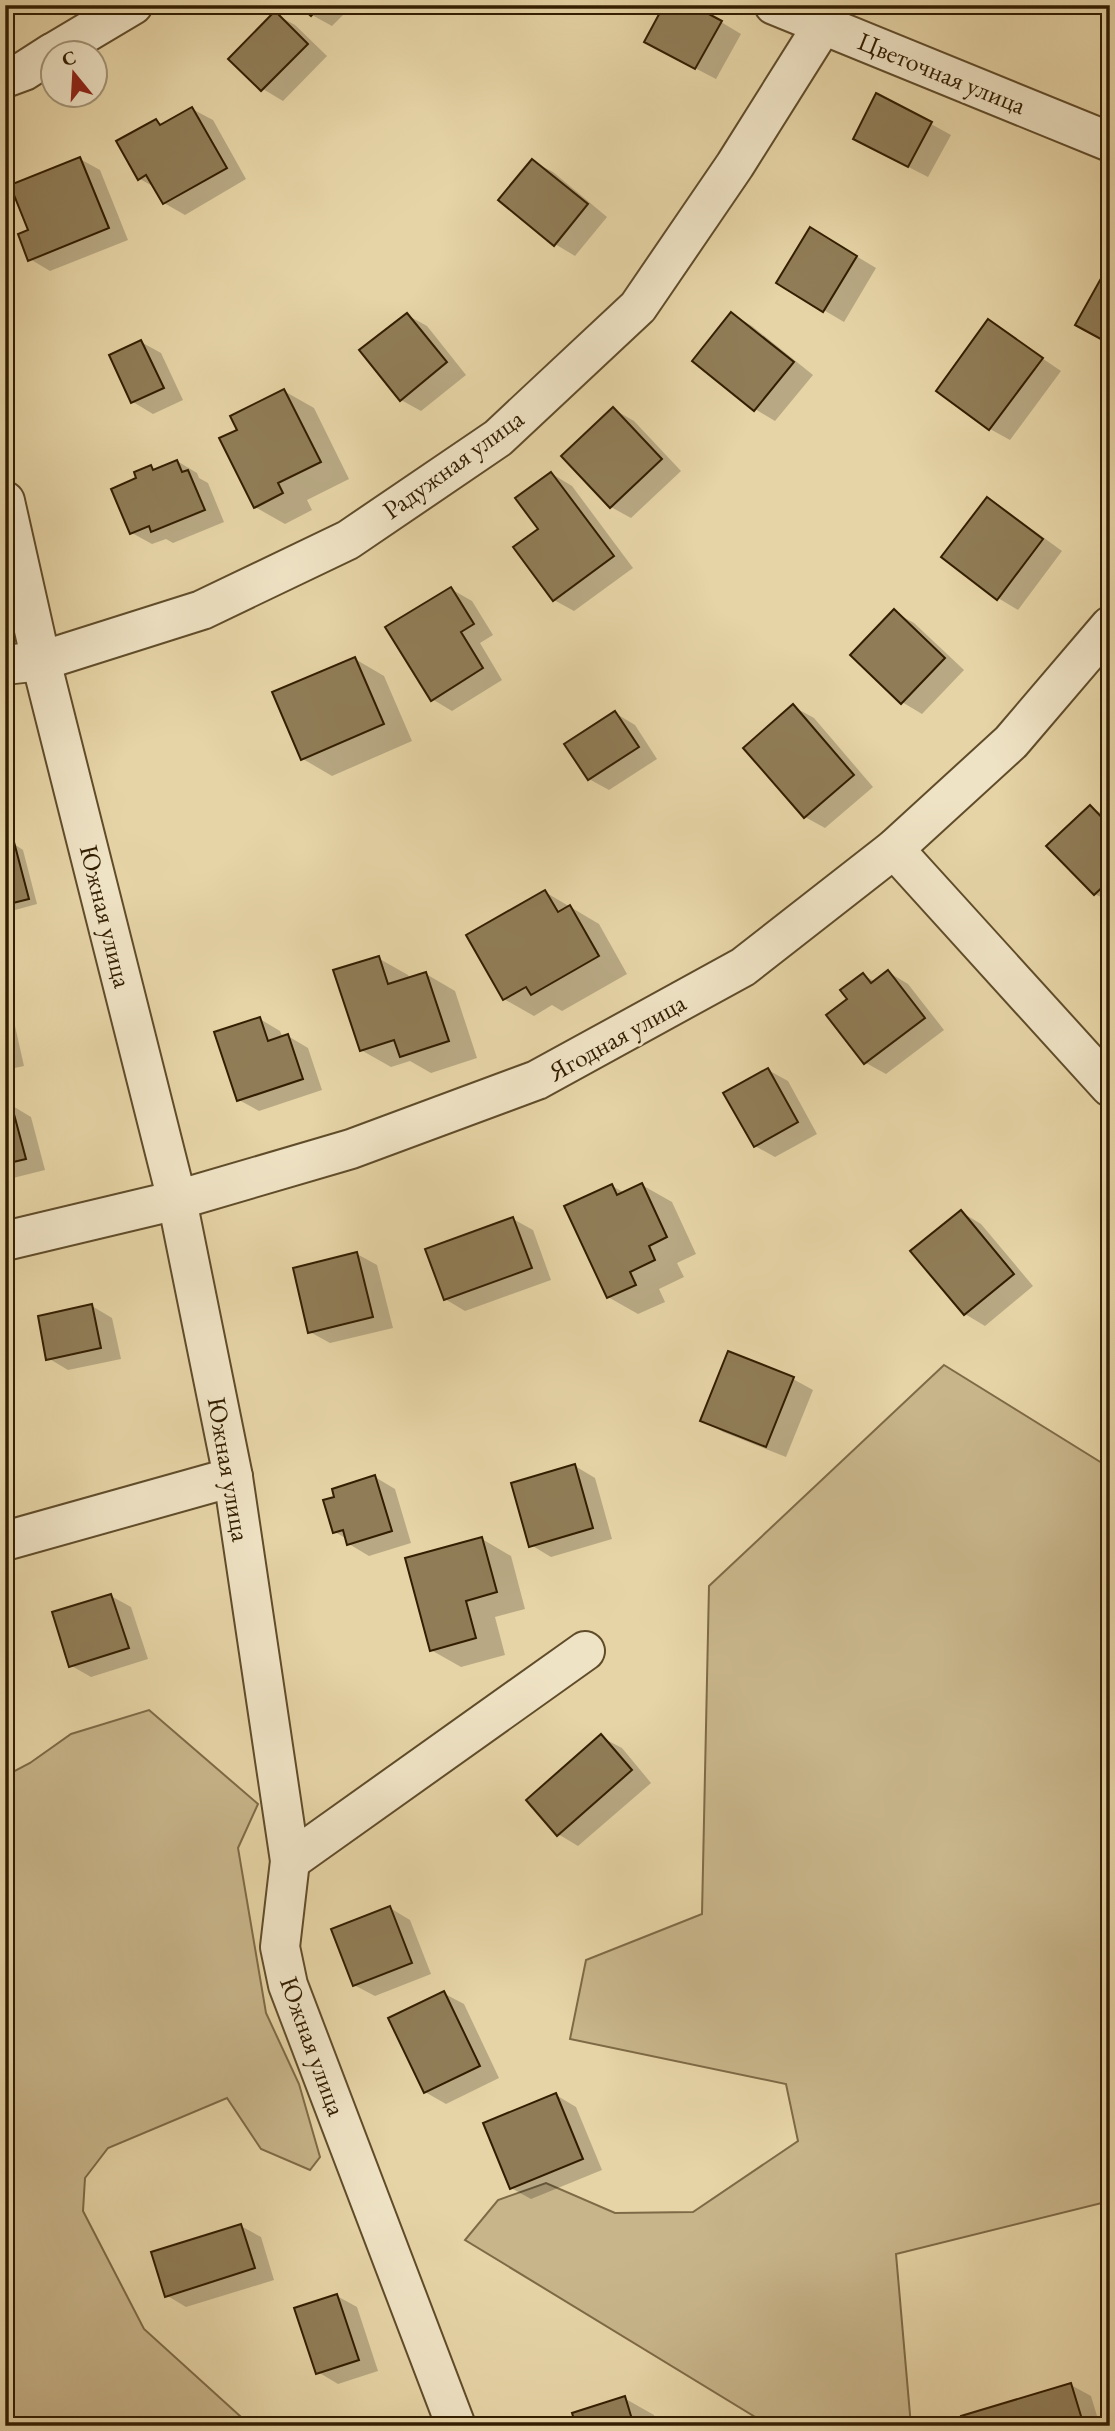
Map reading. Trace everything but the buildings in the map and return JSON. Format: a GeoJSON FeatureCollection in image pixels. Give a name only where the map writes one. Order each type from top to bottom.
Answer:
{"type":"FeatureCollection","features":[{"type":"Feature","properties":{"kind":"street"},"geometry":{"type":"LineString","coordinates":[[78,38],[133,5]]}},
{"type":"Feature","properties":{"kind":"street","name":"Цветочная улица"},"geometry":{"type":"LineString","coordinates":[[774,5],[1110,142]]}},
{"type":"Feature","properties":{"kind":"street","name":"Радужная улица"},"geometry":{"type":"LineString","coordinates":[[23,663],[202,610],[348,540],[498,438],[638,307],[735,165],[823,25]]}},
{"type":"Feature","properties":{"kind":"street"},"geometry":{"type":"LineString","coordinates":[[5,78],[38,62]]}},
{"type":"Feature","properties":{"kind":"street","name":"Южная улица"},"geometry":{"type":"LineString","coordinates":[[5,500],[23,663],[177,1200],[233,1477],[290,1860],[280,1947],[288,1985],[456,2426]]}},
{"type":"Feature","properties":{"kind":"street","name":"Ягодная улица"},"geometry":{"type":"LineString","coordinates":[[5,1241],[177,1200],[351,1149],[537,1080],[743,967],[894,849],[1011,742],[1110,626]]}},
{"type":"Feature","properties":{"kind":"street"},"geometry":{"type":"LineString","coordinates":[[894,849],[1110,1087]]}},
{"type":"Feature","properties":{"kind":"street"},"geometry":{"type":"LineString","coordinates":[[5,1541],[233,1477]]}},
{"type":"Feature","properties":{"kind":"street"},"geometry":{"type":"LineString","coordinates":[[290,1860],[585,1651]]}},
{"type":"Feature","properties":{"kind":"shaded area"},"geometry":{"type":"Polygon","coordinates":[[[944,1365],[1110,1468],[1110,2201],[896,2254],[911,2426],[770,2426],[465,2240],[498,2200],[546,2183],[615,2213],[693,2212],[798,2141],[786,2084],[570,2039],[586,1960],[702,1914],[709,1586],[944,1365]]]}},
{"type":"Feature","properties":{"kind":"shaded area"},"geometry":{"type":"Polygon","coordinates":[[[149,1710],[258,1804],[238,1848],[266,2013],[299,2084],[320,2157],[310,2170],[261,2149],[227,2098],[108,2148],[85,2178],[83,2211],[144,2329],[251,2426],[5,2426],[5,1776],[30,1763],[71,1734],[149,1710]]]}}]}
